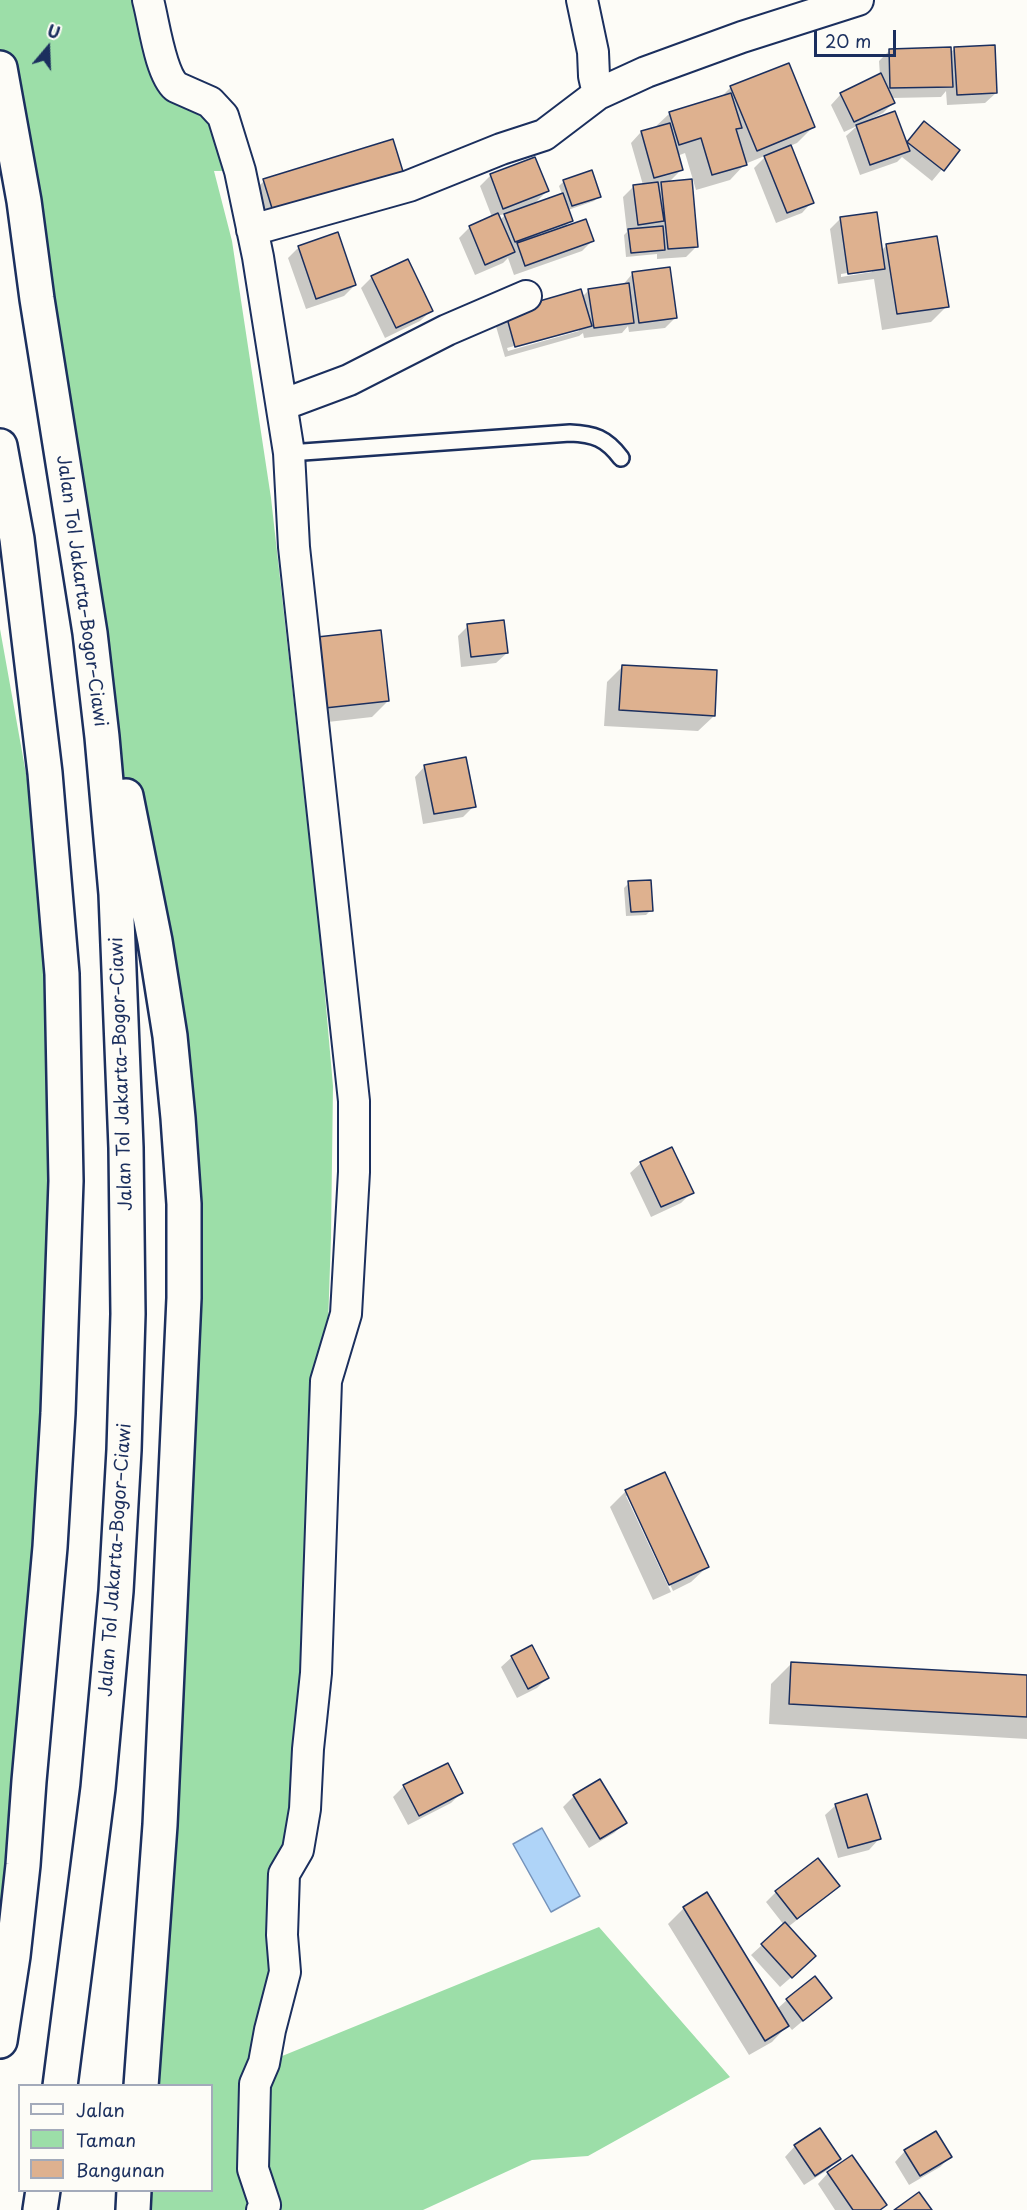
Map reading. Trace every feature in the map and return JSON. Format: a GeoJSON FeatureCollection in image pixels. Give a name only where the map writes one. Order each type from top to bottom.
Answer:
{"type":"FeatureCollection","features":[{"type":"Feature","properties":{"kind":"highway","name":"Jalan Tol Jakarta–Bogor–Ciawi"},"geometry":{"type":"LineString","coordinates":[[0,68],[24,201],[37,299],[90,633],[106,772],[116,894],[126,1148],[128,1314],[124,1450],[116,1591],[98,1788],[60,2084]]}},
{"type":"Feature","properties":{"kind":"highway"},"geometry":{"type":"LineString","coordinates":[[0,446],[17,539],[45,773],[62,974],[66,1181],[58,1413],[50,1547],[23,1865],[13,1956],[0,2041]]}},
{"type":"Feature","properties":{"kind":"highway"},"geometry":{"type":"LineString","coordinates":[[90,633],[155,941],[170,1036],[184,1204],[183,1309],[160,1825],[141,2084]]}},
{"type":"Feature","properties":{"kind":"highway"},"geometry":{"type":"LineString","coordinates":[[40,2210],[44,2192]]}},
{"type":"Feature","properties":{"kind":"highway"},"geometry":{"type":"LineString","coordinates":[[133,2210],[134,2192]]}},
{"type":"Feature","properties":{"kind":"street"},"geometry":{"type":"LineString","coordinates":[[148,0],[162,61],[171,83],[210,102],[223,116],[240,171],[252,230],[289,453],[294,547],[336,928],[341,994],[352,1068],[354,1145],[346,1314],[326,1381],[316,1673],[308,1749],[305,1809],[298,1850],[284,1874],[282,1935],[285,1972],[264,2063],[255,2084],[253,2169],[265,2205],[262,2210]]}},
{"type":"Feature","properties":{"kind":"street"},"geometry":{"type":"LineString","coordinates":[[582,0],[593,52],[594,76],[598,94]]}},
{"type":"Feature","properties":{"kind":"street"},"geometry":{"type":"LineString","coordinates":[[252,230],[409,186],[501,149],[544,135],[598,94],[646,72],[742,37],[858,0]]}},
{"type":"Feature","properties":{"kind":"street"},"geometry":{"type":"LineString","coordinates":[[282,405],[349,380],[436,335],[526,296]]}},
{"type":"Feature","properties":{"kind":"lane"},"geometry":{"type":"LineString","coordinates":[[289,453],[570,433],[601,438],[612,446],[621,458]]}},
{"type":"Feature","properties":{"kind":"green space"},"geometry":{"type":"Polygon","coordinates":[[[0,0],[148,0],[162,61],[201,97],[240,171],[214,171],[232,241],[271,498],[319,927],[333,1086],[331,1237],[316,1673],[265,2063],[599,1927],[730,2077],[588,2156],[532,2160],[423,2210],[133,2210],[134,2192],[213,2192],[213,2084],[141,2084],[184,1204],[0,68],[0,0]]]}},
{"type":"Feature","properties":{"kind":"green space"},"geometry":{"type":"Polygon","coordinates":[[[0,629],[62,974],[66,1181],[0,2041],[0,629]]]}},
{"type":"Feature","properties":{"kind":"water"},"geometry":{"type":"Polygon","coordinates":[[[542,1828],[580,1896],[551,1912],[513,1844],[542,1828]]]}},
{"type":"Feature","properties":{"kind":"building"},"geometry":{"type":"Polygon","coordinates":[[[995,45],[997,93],[957,95],[954,47],[995,45]]]}},
{"type":"Feature","properties":{"kind":"building"},"geometry":{"type":"Polygon","coordinates":[[[951,47],[953,87],[890,88],[889,49],[951,47]]]}},
{"type":"Feature","properties":{"kind":"building"},"geometry":{"type":"Polygon","coordinates":[[[789,63],[815,127],[757,151],[730,86],[789,63]]]}},
{"type":"Feature","properties":{"kind":"building"},"geometry":{"type":"Polygon","coordinates":[[[881,73],[895,103],[854,122],[840,93],[881,73]]]}},
{"type":"Feature","properties":{"kind":"building"},"geometry":{"type":"Polygon","coordinates":[[[731,93],[742,128],[736,129],[747,165],[712,175],[701,138],[679,145],[669,112],[731,93]]]}},
{"type":"Feature","properties":{"kind":"building"},"geometry":{"type":"Polygon","coordinates":[[[895,111],[910,151],[870,165],[856,125],[895,111]]]}},
{"type":"Feature","properties":{"kind":"building"},"geometry":{"type":"Polygon","coordinates":[[[924,121],[960,150],[944,171],[907,142],[924,121]]]}},
{"type":"Feature","properties":{"kind":"building"},"geometry":{"type":"Polygon","coordinates":[[[670,123],[683,170],[654,178],[641,131],[670,123]]]}},
{"type":"Feature","properties":{"kind":"building"},"geometry":{"type":"Polygon","coordinates":[[[393,139],[405,178],[275,218],[263,179],[393,139]]]}},
{"type":"Feature","properties":{"kind":"building"},"geometry":{"type":"Polygon","coordinates":[[[791,145],[814,203],[787,213],[764,156],[791,145]]]}},
{"type":"Feature","properties":{"kind":"building"},"geometry":{"type":"Polygon","coordinates":[[[535,157],[549,191],[503,209],[490,174],[535,157]]]}},
{"type":"Feature","properties":{"kind":"building"},"geometry":{"type":"Polygon","coordinates":[[[592,170],[601,197],[572,206],[563,180],[592,170]]]}},
{"type":"Feature","properties":{"kind":"building"},"geometry":{"type":"Polygon","coordinates":[[[692,179],[698,247],[668,249],[661,182],[692,179]]]}},
{"type":"Feature","properties":{"kind":"building"},"geometry":{"type":"Polygon","coordinates":[[[658,182],[664,221],[638,225],[633,185],[658,182]]]}},
{"type":"Feature","properties":{"kind":"building"},"geometry":{"type":"Polygon","coordinates":[[[563,193],[573,221],[515,242],[504,214],[563,193]]]}},
{"type":"Feature","properties":{"kind":"building"},"geometry":{"type":"Polygon","coordinates":[[[877,212],[885,269],[848,274],[840,217],[877,212]]]}},
{"type":"Feature","properties":{"kind":"building"},"geometry":{"type":"Polygon","coordinates":[[[498,213],[515,252],[485,265],[469,226],[498,213]]]}},
{"type":"Feature","properties":{"kind":"building"},"geometry":{"type":"Polygon","coordinates":[[[586,219],[594,241],[525,266],[517,243],[586,219]]]}},
{"type":"Feature","properties":{"kind":"building"},"geometry":{"type":"Polygon","coordinates":[[[663,226],[665,250],[631,253],[628,229],[663,226]]]}},
{"type":"Feature","properties":{"kind":"building"},"geometry":{"type":"Polygon","coordinates":[[[338,232],[356,285],[316,299],[298,246],[338,232]]]}},
{"type":"Feature","properties":{"kind":"building"},"geometry":{"type":"Polygon","coordinates":[[[937,236],[949,307],[897,314],[886,244],[937,236]]]}},
{"type":"Feature","properties":{"kind":"building"},"geometry":{"type":"Polygon","coordinates":[[[408,259],[433,311],[396,328],[371,276],[408,259]]]}},
{"type":"Feature","properties":{"kind":"building"},"geometry":{"type":"Polygon","coordinates":[[[670,267],[677,318],[639,323],[632,272],[670,267]]]}},
{"type":"Feature","properties":{"kind":"building"},"geometry":{"type":"Polygon","coordinates":[[[629,283],[634,323],[594,328],[588,289],[629,283]]]}},
{"type":"Feature","properties":{"kind":"building"},"geometry":{"type":"Polygon","coordinates":[[[581,289],[592,326],[515,347],[505,311],[581,289]]]}},
{"type":"Feature","properties":{"kind":"building"},"geometry":{"type":"Polygon","coordinates":[[[504,620],[508,653],[471,657],[467,624],[504,620]]]}},
{"type":"Feature","properties":{"kind":"building"},"geometry":{"type":"Polygon","coordinates":[[[381,630],[389,701],[325,708],[317,637],[381,630]]]}},
{"type":"Feature","properties":{"kind":"building"},"geometry":{"type":"Polygon","coordinates":[[[622,665],[717,670],[715,716],[619,710],[622,665]]]}},
{"type":"Feature","properties":{"kind":"building"},"geometry":{"type":"Polygon","coordinates":[[[466,757],[476,807],[434,814],[424,765],[466,757]]]}},
{"type":"Feature","properties":{"kind":"building"},"geometry":{"type":"Polygon","coordinates":[[[651,880],[653,911],[631,912],[628,881],[651,880]]]}},
{"type":"Feature","properties":{"kind":"building"},"geometry":{"type":"Polygon","coordinates":[[[672,1147],[694,1193],[661,1207],[640,1162],[672,1147]]]}},
{"type":"Feature","properties":{"kind":"building"},"geometry":{"type":"Polygon","coordinates":[[[665,1472],[709,1567],[669,1585],[625,1490],[665,1472]]]}},
{"type":"Feature","properties":{"kind":"building"},"geometry":{"type":"Polygon","coordinates":[[[532,1645],[549,1678],[528,1689],[511,1656],[532,1645]]]}},
{"type":"Feature","properties":{"kind":"building"},"geometry":{"type":"Polygon","coordinates":[[[791,1662],[1027,1675],[1027,1717],[789,1704],[791,1662]]]}},
{"type":"Feature","properties":{"kind":"building"},"geometry":{"type":"Polygon","coordinates":[[[448,1763],[463,1793],[419,1816],[403,1785],[448,1763]]]}},
{"type":"Feature","properties":{"kind":"building"},"geometry":{"type":"Polygon","coordinates":[[[600,1779],[627,1823],[600,1839],[573,1795],[600,1779]]]}},
{"type":"Feature","properties":{"kind":"building"},"geometry":{"type":"Polygon","coordinates":[[[867,1794],[881,1839],[848,1848],[835,1804],[867,1794]]]}},
{"type":"Feature","properties":{"kind":"building"},"geometry":{"type":"Polygon","coordinates":[[[818,1858],[840,1886],[797,1919],[775,1891],[818,1858]]]}},
{"type":"Feature","properties":{"kind":"building"},"geometry":{"type":"Polygon","coordinates":[[[707,1892],[789,2026],[765,2041],[683,1907],[707,1892]]]}},
{"type":"Feature","properties":{"kind":"building"},"geometry":{"type":"Polygon","coordinates":[[[785,1922],[816,1956],[792,1978],[761,1944],[785,1922]]]}},
{"type":"Feature","properties":{"kind":"building"},"geometry":{"type":"Polygon","coordinates":[[[815,1976],[832,1998],[803,2021],[786,1999],[815,1976]]]}},
{"type":"Feature","properties":{"kind":"building"},"geometry":{"type":"Polygon","coordinates":[[[820,2128],[841,2159],[815,2176],[794,2145],[820,2128]]]}},
{"type":"Feature","properties":{"kind":"building"},"geometry":{"type":"Polygon","coordinates":[[[936,2131],[952,2157],[920,2176],[904,2150],[936,2131]]]}},
{"type":"Feature","properties":{"kind":"building"},"geometry":{"type":"Polygon","coordinates":[[[852,2155],[887,2205],[880,2210],[853,2210],[827,2172],[852,2155]]]}},
{"type":"Feature","properties":{"kind":"building"},"geometry":{"type":"Polygon","coordinates":[[[919,2192],[932,2210],[894,2210],[919,2192]]]}}]}
